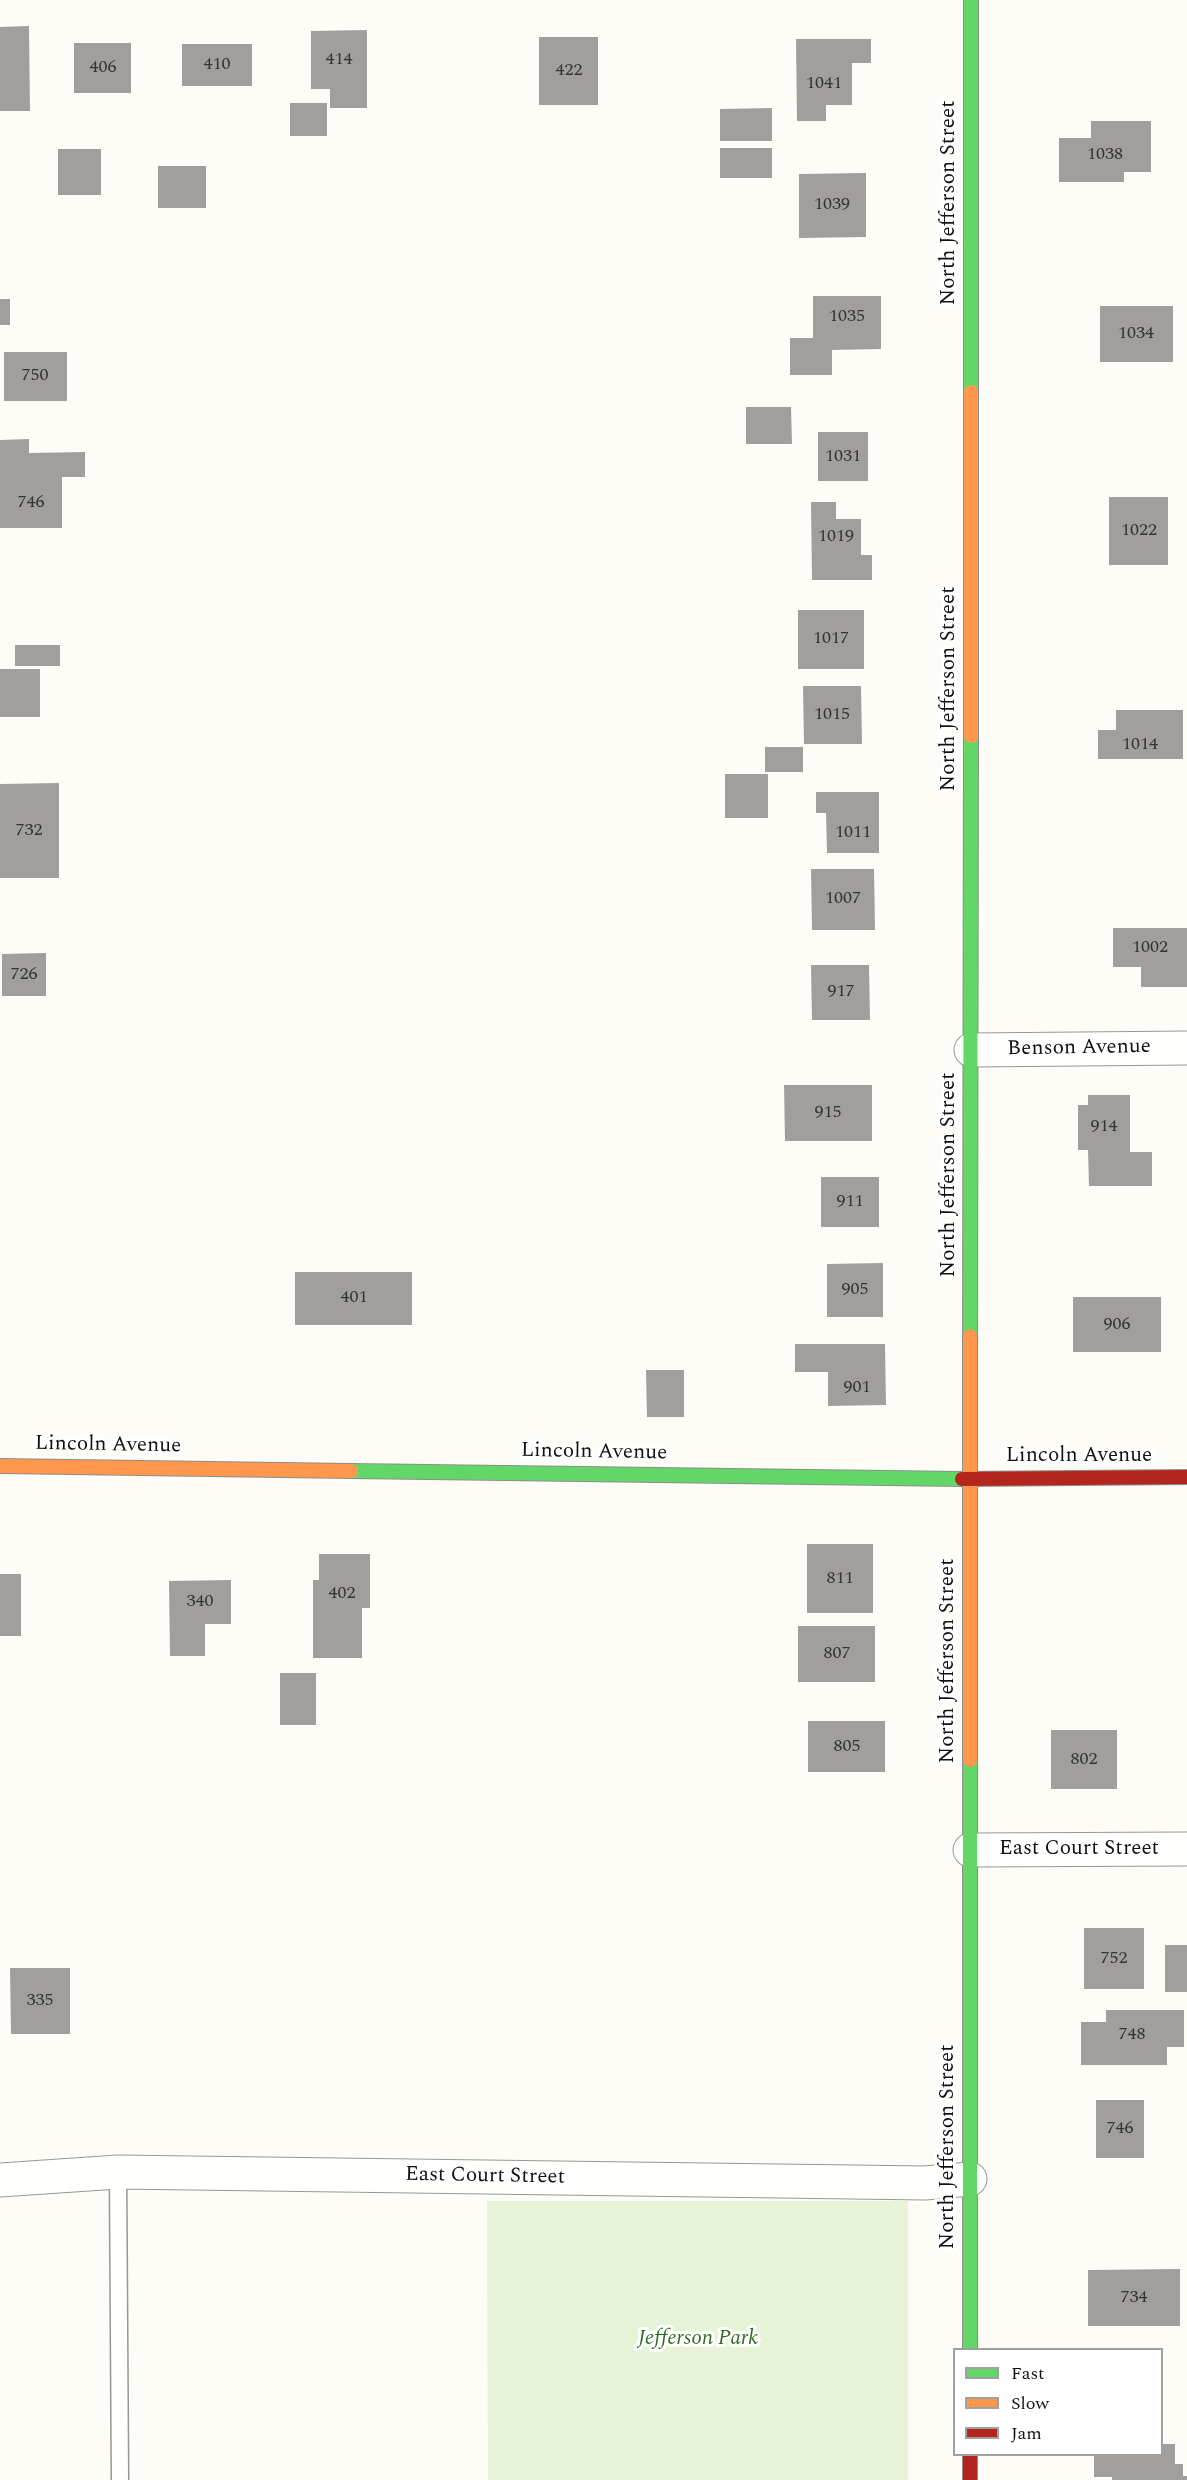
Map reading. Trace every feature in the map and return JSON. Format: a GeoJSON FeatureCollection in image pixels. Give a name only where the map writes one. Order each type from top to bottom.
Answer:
{"type":"FeatureCollection","features":[{"type":"Feature","properties":{"kind":"main road","name":"North Jefferson Street"},"geometry":{"type":"LineString","coordinates":[[970,2348],[971,0]]}},
{"type":"Feature","properties":{"kind":"main road","name":"Lincoln Avenue"},"geometry":{"type":"LineString","coordinates":[[0,1466],[970,1478],[1187,1478]]}},
{"type":"Feature","properties":{"kind":"main road"},"geometry":{"type":"LineString","coordinates":[[970,2456],[970,2480]]}},
{"type":"Feature","properties":{"kind":"street","name":"Benson Avenue"},"geometry":{"type":"LineString","coordinates":[[971,1050],[1187,1048]]}},
{"type":"Feature","properties":{"kind":"street","name":"East Court Street"},"geometry":{"type":"LineString","coordinates":[[970,1850],[1187,1849]]}},
{"type":"Feature","properties":{"kind":"street","name":"East Court Street"},"geometry":{"type":"LineString","coordinates":[[0,2180],[118,2172],[925,2183],[970,2179]]}},
{"type":"Feature","properties":{"kind":"lane"},"geometry":{"type":"LineString","coordinates":[[118,2172],[120,2480]]}},
{"type":"Feature","properties":{"kind":"green space","name":"Jefferson Park"},"geometry":{"type":"Polygon","coordinates":[[[487,2201],[908,2201],[908,2480],[488,2480],[487,2201]]]}},
{"type":"Feature","properties":{"kind":"building"},"geometry":{"type":"Polygon","coordinates":[[[29,26],[30,111],[0,111],[0,27],[29,26]]]}},
{"type":"Feature","properties":{"kind":"building"},"geometry":{"type":"Polygon","coordinates":[[[367,30],[367,108],[330,108],[330,89],[311,89],[311,31],[367,30]]]}},
{"type":"Feature","properties":{"kind":"building"},"geometry":{"type":"Polygon","coordinates":[[[539,37],[598,37],[598,105],[539,105],[539,37]]]}},
{"type":"Feature","properties":{"kind":"building"},"geometry":{"type":"Polygon","coordinates":[[[796,39],[871,39],[871,63],[852,63],[852,105],[826,105],[826,121],[797,121],[796,39]]]}},
{"type":"Feature","properties":{"kind":"building"},"geometry":{"type":"Polygon","coordinates":[[[74,43],[131,43],[131,93],[74,93],[74,43]]]}},
{"type":"Feature","properties":{"kind":"building"},"geometry":{"type":"Polygon","coordinates":[[[182,44],[252,44],[252,86],[182,86],[182,44]]]}},
{"type":"Feature","properties":{"kind":"building"},"geometry":{"type":"Polygon","coordinates":[[[290,103],[327,103],[327,136],[290,136],[290,103]]]}},
{"type":"Feature","properties":{"kind":"building"},"geometry":{"type":"Polygon","coordinates":[[[772,108],[772,141],[720,141],[720,109],[772,108]]]}},
{"type":"Feature","properties":{"kind":"building"},"geometry":{"type":"Polygon","coordinates":[[[1091,121],[1151,121],[1151,172],[1124,172],[1124,182],[1059,182],[1059,138],[1091,138],[1091,121]]]}},
{"type":"Feature","properties":{"kind":"building"},"geometry":{"type":"Polygon","coordinates":[[[720,148],[772,148],[772,178],[720,178],[720,148]]]}},
{"type":"Feature","properties":{"kind":"building"},"geometry":{"type":"Polygon","coordinates":[[[58,149],[101,149],[101,195],[58,195],[58,149]]]}},
{"type":"Feature","properties":{"kind":"building"},"geometry":{"type":"Polygon","coordinates":[[[158,166],[206,166],[206,208],[158,208],[158,166]]]}},
{"type":"Feature","properties":{"kind":"building"},"geometry":{"type":"Polygon","coordinates":[[[866,173],[866,237],[799,238],[799,174],[866,173]]]}},
{"type":"Feature","properties":{"kind":"building"},"geometry":{"type":"Polygon","coordinates":[[[813,296],[881,296],[881,349],[832,350],[832,375],[790,375],[790,338],[813,338],[813,296]]]}},
{"type":"Feature","properties":{"kind":"building"},"geometry":{"type":"Polygon","coordinates":[[[0,299],[10,299],[10,325],[0,325],[0,299]]]}},
{"type":"Feature","properties":{"kind":"building"},"geometry":{"type":"Polygon","coordinates":[[[1100,306],[1173,306],[1173,362],[1100,362],[1100,306]]]}},
{"type":"Feature","properties":{"kind":"building"},"geometry":{"type":"Polygon","coordinates":[[[4,352],[67,352],[67,401],[4,401],[4,352]]]}},
{"type":"Feature","properties":{"kind":"building"},"geometry":{"type":"Polygon","coordinates":[[[746,407],[791,407],[792,444],[746,444],[746,407]]]}},
{"type":"Feature","properties":{"kind":"building"},"geometry":{"type":"Polygon","coordinates":[[[818,432],[868,432],[868,481],[818,481],[818,432]]]}},
{"type":"Feature","properties":{"kind":"building"},"geometry":{"type":"Polygon","coordinates":[[[29,439],[29,453],[85,452],[85,477],[62,477],[62,528],[0,528],[0,440],[29,439]]]}},
{"type":"Feature","properties":{"kind":"building"},"geometry":{"type":"Polygon","coordinates":[[[1109,497],[1168,497],[1168,565],[1109,565],[1109,497]]]}},
{"type":"Feature","properties":{"kind":"building"},"geometry":{"type":"Polygon","coordinates":[[[811,502],[836,502],[836,519],[861,519],[861,555],[872,555],[872,580],[812,580],[811,502]]]}},
{"type":"Feature","properties":{"kind":"building"},"geometry":{"type":"Polygon","coordinates":[[[798,610],[864,610],[864,669],[798,669],[798,610]]]}},
{"type":"Feature","properties":{"kind":"building"},"geometry":{"type":"Polygon","coordinates":[[[15,645],[60,645],[60,666],[15,666],[15,645]]]}},
{"type":"Feature","properties":{"kind":"building"},"geometry":{"type":"Polygon","coordinates":[[[0,669],[40,669],[40,717],[0,717],[0,669]]]}},
{"type":"Feature","properties":{"kind":"building"},"geometry":{"type":"Polygon","coordinates":[[[803,686],[861,686],[862,744],[804,744],[803,686]]]}},
{"type":"Feature","properties":{"kind":"building"},"geometry":{"type":"Polygon","coordinates":[[[1116,710],[1183,710],[1183,759],[1098,759],[1098,730],[1116,730],[1116,710]]]}},
{"type":"Feature","properties":{"kind":"building"},"geometry":{"type":"Polygon","coordinates":[[[765,747],[803,747],[803,772],[765,772],[765,747]]]}},
{"type":"Feature","properties":{"kind":"building"},"geometry":{"type":"Polygon","coordinates":[[[725,774],[768,774],[768,818],[725,818],[725,774]]]}},
{"type":"Feature","properties":{"kind":"building"},"geometry":{"type":"Polygon","coordinates":[[[59,783],[59,878],[0,878],[0,784],[59,783]]]}},
{"type":"Feature","properties":{"kind":"building"},"geometry":{"type":"Polygon","coordinates":[[[816,792],[879,792],[879,853],[827,853],[826,813],[816,813],[816,792]]]}},
{"type":"Feature","properties":{"kind":"building"},"geometry":{"type":"Polygon","coordinates":[[[811,869],[874,869],[875,930],[812,930],[811,869]]]}},
{"type":"Feature","properties":{"kind":"building"},"geometry":{"type":"Polygon","coordinates":[[[1113,928],[1187,928],[1187,987],[1141,987],[1141,967],[1113,967],[1113,928]]]}},
{"type":"Feature","properties":{"kind":"building"},"geometry":{"type":"Polygon","coordinates":[[[46,953],[46,996],[2,996],[2,954],[46,953]]]}},
{"type":"Feature","properties":{"kind":"building"},"geometry":{"type":"Polygon","coordinates":[[[811,965],[869,965],[870,1020],[812,1020],[811,965]]]}},
{"type":"Feature","properties":{"kind":"building"},"geometry":{"type":"Polygon","coordinates":[[[784,1085],[872,1085],[872,1141],[785,1141],[784,1085]]]}},
{"type":"Feature","properties":{"kind":"building"},"geometry":{"type":"Polygon","coordinates":[[[1088,1095],[1130,1095],[1130,1152],[1152,1152],[1152,1186],[1089,1186],[1088,1150],[1078,1150],[1078,1105],[1088,1105],[1088,1095]]]}},
{"type":"Feature","properties":{"kind":"building"},"geometry":{"type":"Polygon","coordinates":[[[821,1177],[879,1177],[879,1227],[821,1227],[821,1177]]]}},
{"type":"Feature","properties":{"kind":"building"},"geometry":{"type":"Polygon","coordinates":[[[883,1263],[883,1317],[827,1317],[827,1264],[883,1263]]]}},
{"type":"Feature","properties":{"kind":"building"},"geometry":{"type":"Polygon","coordinates":[[[295,1272],[412,1272],[412,1325],[295,1325],[295,1272]]]}},
{"type":"Feature","properties":{"kind":"building"},"geometry":{"type":"Polygon","coordinates":[[[1073,1297],[1161,1297],[1161,1352],[1073,1352],[1073,1297]]]}},
{"type":"Feature","properties":{"kind":"building"},"geometry":{"type":"Polygon","coordinates":[[[795,1344],[885,1344],[886,1405],[828,1406],[828,1372],[795,1372],[795,1344]]]}},
{"type":"Feature","properties":{"kind":"building"},"geometry":{"type":"Polygon","coordinates":[[[646,1370],[684,1370],[684,1417],[647,1417],[646,1370]]]}},
{"type":"Feature","properties":{"kind":"building"},"geometry":{"type":"Polygon","coordinates":[[[807,1544],[873,1544],[873,1613],[807,1613],[807,1544]]]}},
{"type":"Feature","properties":{"kind":"building"},"geometry":{"type":"Polygon","coordinates":[[[319,1554],[370,1554],[370,1608],[362,1608],[362,1658],[313,1658],[313,1580],[319,1580],[319,1554]]]}},
{"type":"Feature","properties":{"kind":"building"},"geometry":{"type":"Polygon","coordinates":[[[0,1574],[21,1574],[21,1636],[0,1636],[0,1574]]]}},
{"type":"Feature","properties":{"kind":"building"},"geometry":{"type":"Polygon","coordinates":[[[231,1580],[231,1624],[205,1624],[205,1656],[170,1656],[169,1581],[231,1580]]]}},
{"type":"Feature","properties":{"kind":"building"},"geometry":{"type":"Polygon","coordinates":[[[798,1626],[875,1626],[875,1682],[798,1682],[798,1626]]]}},
{"type":"Feature","properties":{"kind":"building"},"geometry":{"type":"Polygon","coordinates":[[[280,1673],[316,1673],[316,1725],[280,1725],[280,1673]]]}},
{"type":"Feature","properties":{"kind":"building"},"geometry":{"type":"Polygon","coordinates":[[[808,1721],[885,1721],[885,1772],[808,1772],[808,1721]]]}},
{"type":"Feature","properties":{"kind":"building"},"geometry":{"type":"Polygon","coordinates":[[[1051,1730],[1117,1730],[1117,1789],[1051,1789],[1051,1730]]]}},
{"type":"Feature","properties":{"kind":"building"},"geometry":{"type":"Polygon","coordinates":[[[1084,1928],[1144,1928],[1144,1989],[1084,1989],[1084,1928]]]}},
{"type":"Feature","properties":{"kind":"building"},"geometry":{"type":"Polygon","coordinates":[[[1165,1945],[1187,1945],[1187,1992],[1165,1992],[1165,1945]]]}},
{"type":"Feature","properties":{"kind":"building"},"geometry":{"type":"Polygon","coordinates":[[[10,1968],[70,1968],[70,2034],[11,2034],[10,1968]]]}},
{"type":"Feature","properties":{"kind":"building"},"geometry":{"type":"Polygon","coordinates":[[[1106,2010],[1184,2010],[1184,2047],[1167,2047],[1167,2065],[1081,2065],[1081,2022],[1106,2022],[1106,2010]]]}},
{"type":"Feature","properties":{"kind":"building"},"geometry":{"type":"Polygon","coordinates":[[[1096,2100],[1144,2100],[1144,2158],[1096,2158],[1096,2100]]]}},
{"type":"Feature","properties":{"kind":"building"},"geometry":{"type":"Polygon","coordinates":[[[1180,2269],[1180,2326],[1088,2326],[1088,2270],[1180,2269]]]}},
{"type":"Feature","properties":{"kind":"building"},"geometry":{"type":"Polygon","coordinates":[[[1163,2444],[1175,2444],[1175,2464],[1183,2464],[1183,2476],[1187,2476],[1187,2480],[1112,2480],[1112,2477],[1094,2477],[1094,2456],[1163,2456],[1163,2444]]]}},
{"type":"Feature","properties":{"kind":"traffic: fast"},"geometry":{"type":"LineString","coordinates":[[971,0],[971,392]]}},
{"type":"Feature","properties":{"kind":"traffic: fast"},"geometry":{"type":"LineString","coordinates":[[970,1336],[971,736]]}},
{"type":"Feature","properties":{"kind":"traffic: fast"},"geometry":{"type":"LineString","coordinates":[[351,1471],[962,1479]]}},
{"type":"Feature","properties":{"kind":"traffic: fast"},"geometry":{"type":"LineString","coordinates":[[970,1760],[970,2348]]}},
{"type":"Feature","properties":{"kind":"traffic: slow"},"geometry":{"type":"LineString","coordinates":[[971,392],[971,736]]}},
{"type":"Feature","properties":{"kind":"traffic: slow"},"geometry":{"type":"LineString","coordinates":[[970,1336],[970,1760]]}},
{"type":"Feature","properties":{"kind":"traffic: slow"},"geometry":{"type":"LineString","coordinates":[[0,1466],[351,1471]]}},
{"type":"Feature","properties":{"kind":"traffic: jam"},"geometry":{"type":"LineString","coordinates":[[962,1479],[1187,1477]]}},
{"type":"Feature","properties":{"kind":"traffic: jam"},"geometry":{"type":"LineString","coordinates":[[970,2456],[970,2480]]}}]}
